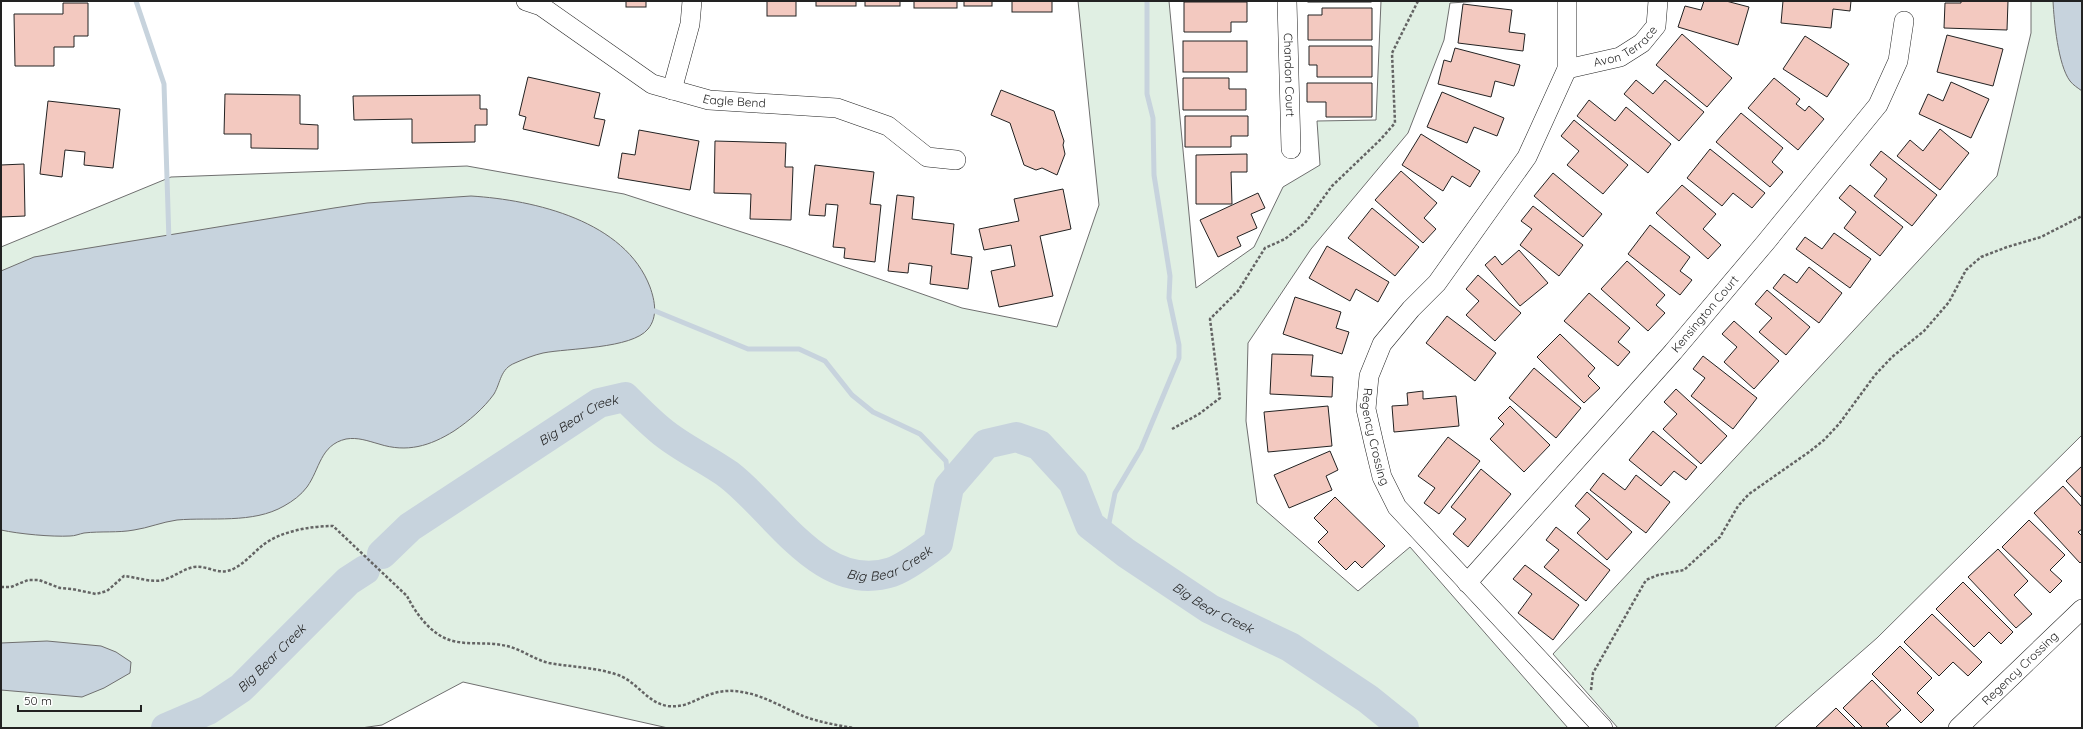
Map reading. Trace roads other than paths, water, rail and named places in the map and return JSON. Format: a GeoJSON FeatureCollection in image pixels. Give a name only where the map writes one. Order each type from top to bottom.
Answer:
{"type":"FeatureCollection","features":[{"type":"Feature","properties":{"kind":"street","name":"Eagle Bend"},"geometry":{"type":"LineString","coordinates":[[526,1],[541,6],[652,84],[709,100],[837,108],[888,126],[927,157],[956,160]]}},
{"type":"Feature","properties":{"kind":"street"},"geometry":{"type":"LineString","coordinates":[[672,90],[690,24],[692,1]]}},
{"type":"Feature","properties":{"kind":"street","name":"Chandon Court"},"geometry":{"type":"LineString","coordinates":[[1287,1],[1291,149]]}},
{"type":"Feature","properties":{"kind":"street","name":"Regency Crossing"},"geometry":{"type":"LineString","coordinates":[[1567,1],[1567,69],[1527,157],[1437,283],[1411,309],[1382,344],[1369,376],[1366,409],[1382,477],[1397,508],[1603,728]]}},
{"type":"Feature","properties":{"kind":"street","name":"Avon Terrace"},"geometry":{"type":"LineString","coordinates":[[1567,69],[1620,57],[1642,43],[1656,26],[1658,1]]}},
{"type":"Feature","properties":{"kind":"street","name":"Kensington Court"},"geometry":{"type":"LineString","coordinates":[[1467,583],[1673,352],[1766,242],[1878,105],[1898,61],[1904,22]]}},
{"type":"Feature","properties":{"kind":"street","name":"Regency Crossing"},"geometry":{"type":"LineString","coordinates":[[1958,728],[2082,609]]}},
{"type":"Feature","properties":{"kind":"waterway"},"geometry":{"type":"LineString","coordinates":[[136,1],[164,84],[169,241]]}},
{"type":"Feature","properties":{"kind":"waterway"},"geometry":{"type":"LineString","coordinates":[[1106,538],[1115,493],[1141,449],[1179,358],[1179,345],[1169,298],[1170,276],[1154,175],[1153,118],[1147,94],[1147,1]]}},
{"type":"Feature","properties":{"kind":"waterway"},"geometry":{"type":"LineString","coordinates":[[649,312],[655,311],[748,349],[799,349],[825,361],[852,395],[873,412],[920,434],[946,461],[949,487]]}},
{"type":"Feature","properties":{"kind":"waterway","name":"Big Bear Creek"},"geometry":{"type":"LineString","coordinates":[[382,554],[410,527],[599,403],[625,397],[668,436],[729,475],[747,490],[802,546],[822,561],[844,572],[867,576],[892,572],[916,559],[938,543],[949,487],[986,444],[1016,437],[1039,445],[1073,482],[1090,525],[1126,553],[1210,609],[1290,647],[1368,699],[1404,728]]}},
{"type":"Feature","properties":{"kind":"waterway","name":"Big Bear Creek"},"geometry":{"type":"LineString","coordinates":[[166,728],[208,710],[241,688],[348,581],[365,570]]}}]}
